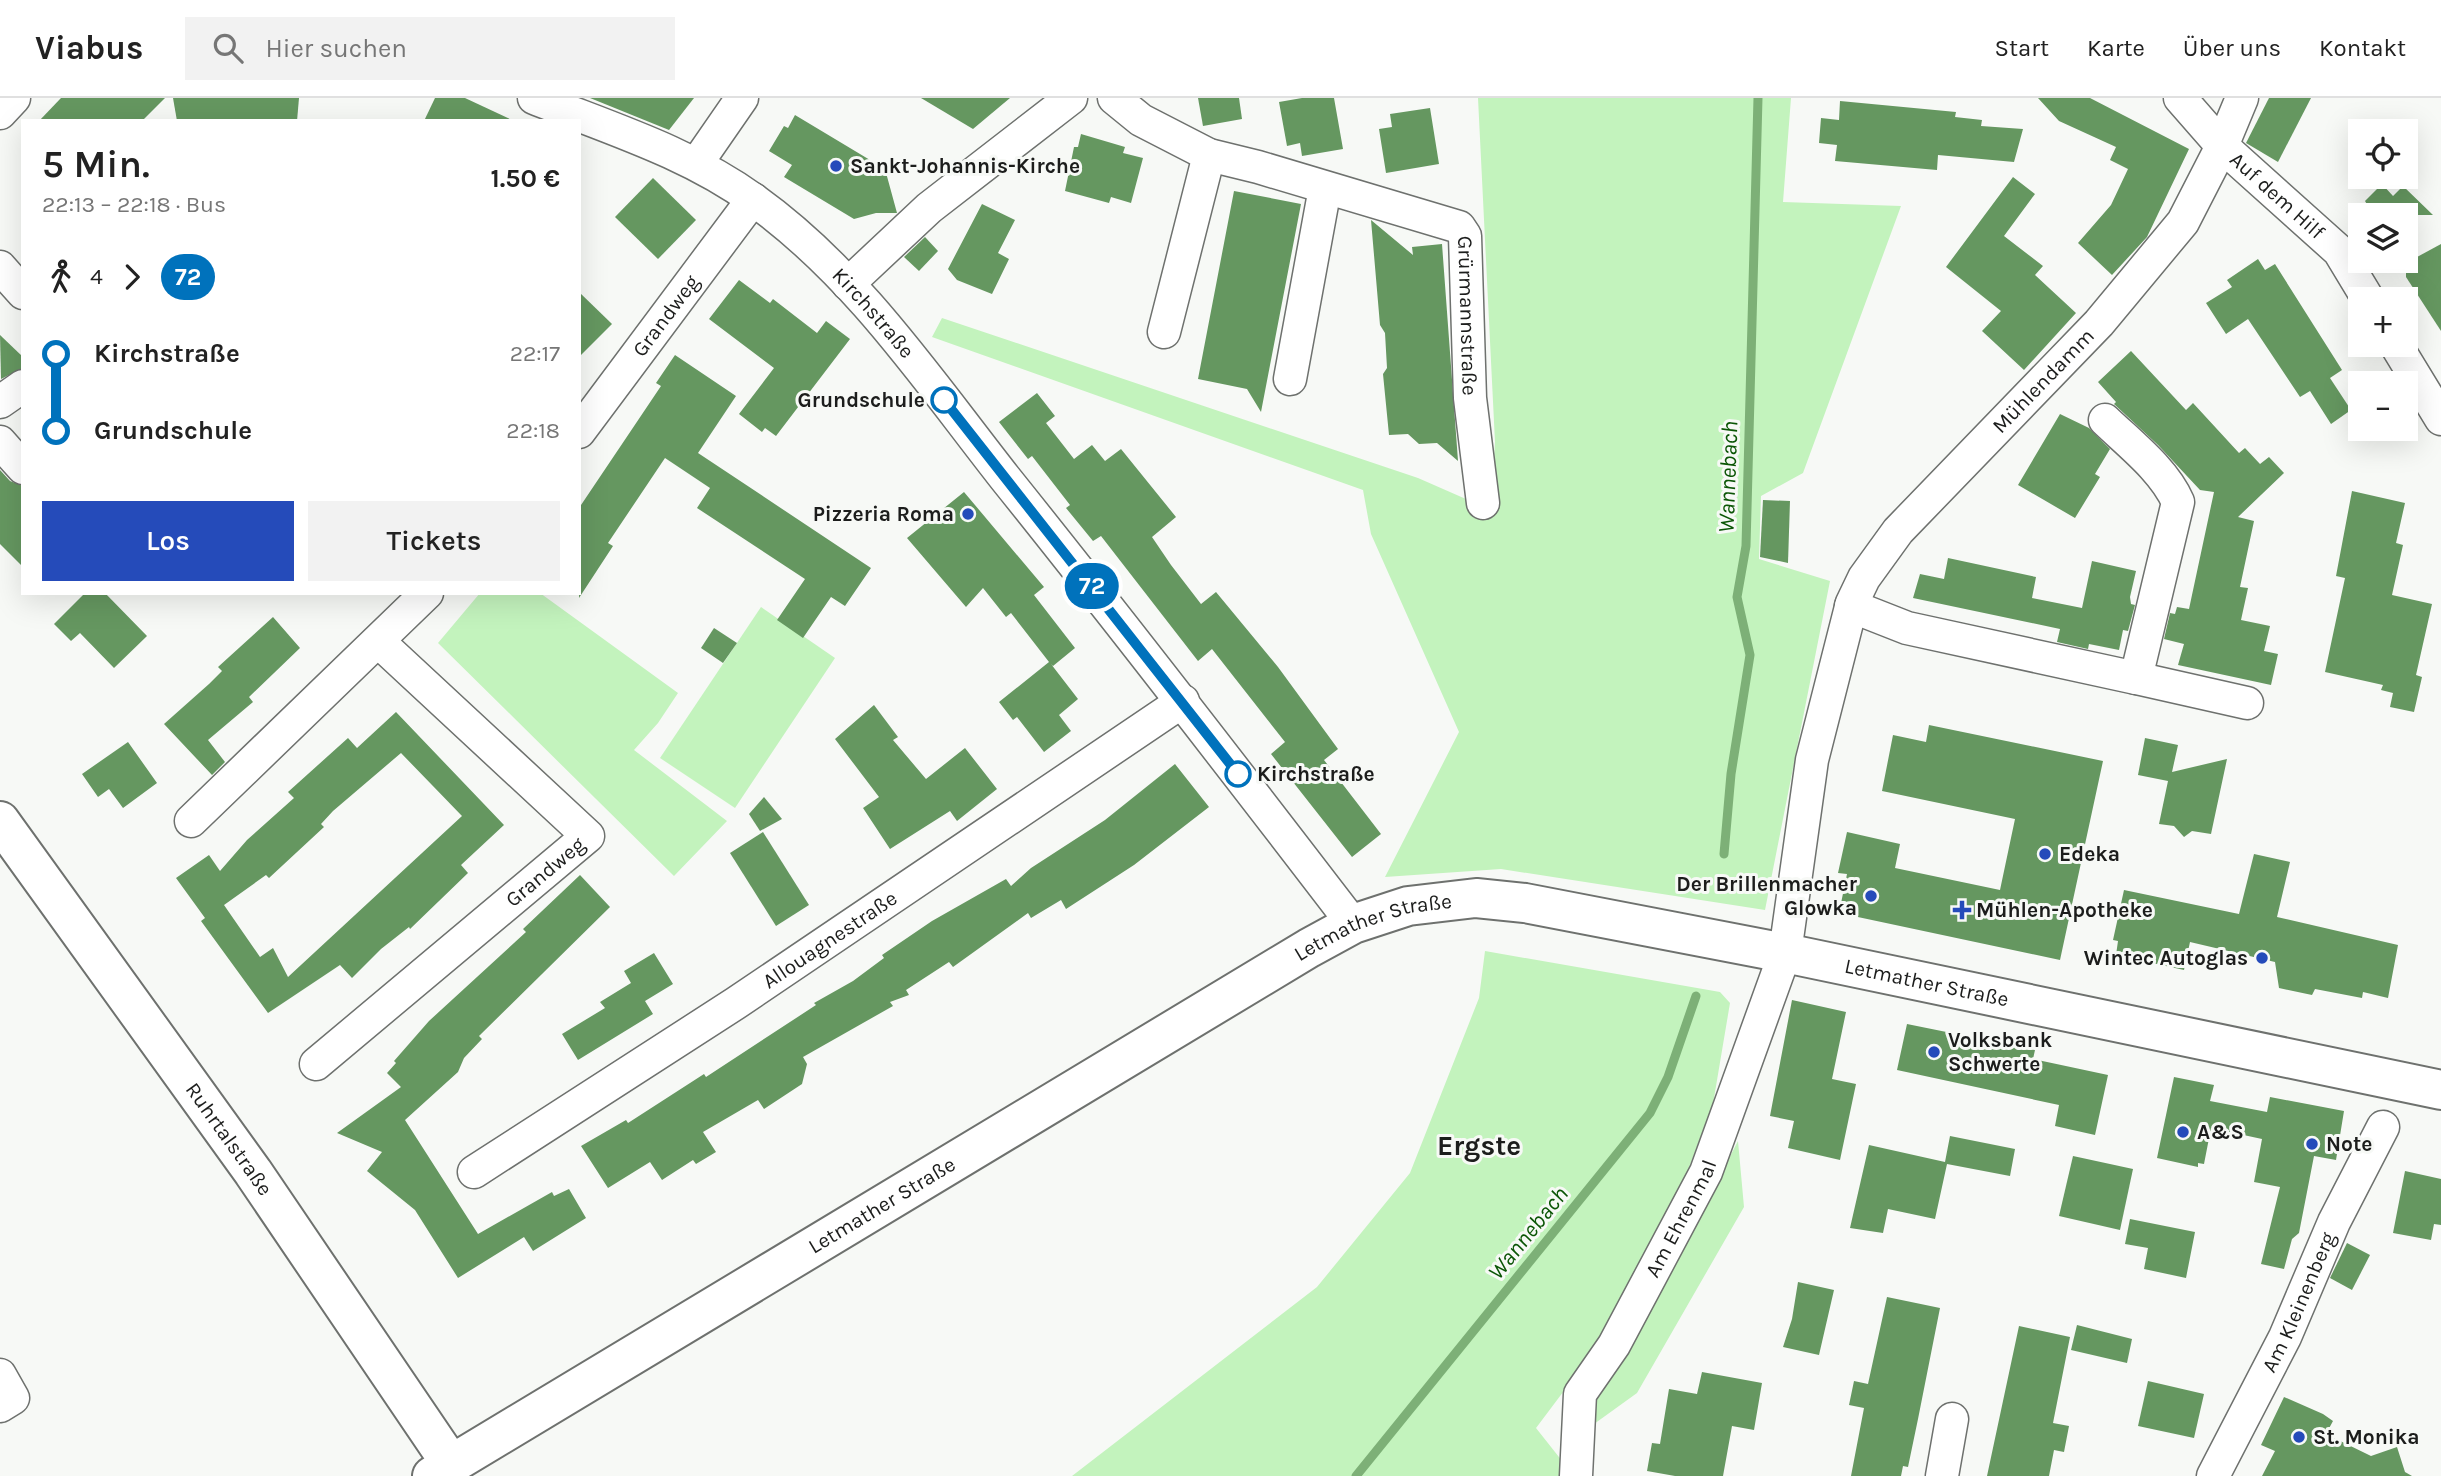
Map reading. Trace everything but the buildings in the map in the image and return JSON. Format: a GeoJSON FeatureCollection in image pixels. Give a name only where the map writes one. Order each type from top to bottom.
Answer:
{"type":"FeatureCollection","features":[{"type":"Feature","properties":{"kind":"main road","name":"Ruhrtalstraße"},"geometry":{"type":"LineString","coordinates":[[0,821],[253,1172],[442,1470]]}},
{"type":"Feature","properties":{"kind":"main road","name":"Letmather Straße"},"geometry":{"type":"LineString","coordinates":[[442,1470],[1181,1024],[1353,924],[1408,906],[1476,898],[1525,903],[1785,953],[2441,1090]]}},
{"type":"Feature","properties":{"kind":"street"},"geometry":{"type":"LineString","coordinates":[[0,113],[14,98]]}},
{"type":"Feature","properties":{"kind":"street"},"geometry":{"type":"LineString","coordinates":[[697,163],[742,98]]}},
{"type":"Feature","properties":{"kind":"street"},"geometry":{"type":"LineString","coordinates":[[848,284],[929,208],[1071,98]]}},
{"type":"Feature","properties":{"kind":"street","name":"Grürmannstraße"},"geometry":{"type":"LineString","coordinates":[[1114,98],[1141,120],[1209,155],[1459,227],[1465,236],[1470,398],[1483,503]]}},
{"type":"Feature","properties":{"kind":"street","name":"Auf dem Hilf"},"geometry":{"type":"LineString","coordinates":[[2180,98],[2222,146],[2339,251],[2361,287]]}},
{"type":"Feature","properties":{"kind":"street","name":"Mühlendamm"},"geometry":{"type":"LineString","coordinates":[[1785,953],[1812,760],[1851,605],[1864,578],[1898,531],[2099,323],[2183,222],[2222,146],[2242,98]]}},
{"type":"Feature","properties":{"kind":"street","name":"Kirchstraße"},"geometry":{"type":"LineString","coordinates":[[549,109],[576,119]]}},
{"type":"Feature","properties":{"kind":"street","name":"Kirchstraße"},"geometry":{"type":"LineString","coordinates":[[581,121],[697,163],[753,199],[797,233],[848,284],[888,328],[1183,701],[1353,924]]}},
{"type":"Feature","properties":{"kind":"street"},"geometry":{"type":"LineString","coordinates":[[1164,332],[1209,155]]}},
{"type":"Feature","properties":{"kind":"street"},"geometry":{"type":"LineString","coordinates":[[1290,379],[1325,188]]}},
{"type":"Feature","properties":{"kind":"street","name":"Grandweg"},"geometry":{"type":"LineString","coordinates":[[581,429],[753,199]]}},
{"type":"Feature","properties":{"kind":"street"},"geometry":{"type":"LineString","coordinates":[[0,267],[21,291]]}},
{"type":"Feature","properties":{"kind":"street"},"geometry":{"type":"LineString","coordinates":[[2403,357],[2441,419]]}},
{"type":"Feature","properties":{"kind":"street"},"geometry":{"type":"LineString","coordinates":[[0,402],[21,387]]}},
{"type":"Feature","properties":{"kind":"street"},"geometry":{"type":"LineString","coordinates":[[2105,420],[2142,455],[2174,492],[2178,502],[2136,678]]}},
{"type":"Feature","properties":{"kind":"street"},"geometry":{"type":"LineString","coordinates":[[0,442],[21,466]]}},
{"type":"Feature","properties":{"kind":"street"},"geometry":{"type":"LineString","coordinates":[[191,821],[425,595]]}},
{"type":"Feature","properties":{"kind":"street"},"geometry":{"type":"LineString","coordinates":[[1851,605],[1907,628],[2247,703]]}},
{"type":"Feature","properties":{"kind":"street","name":"Grandweg"},"geometry":{"type":"LineString","coordinates":[[316,1064],[588,836],[379,642]]}},
{"type":"Feature","properties":{"kind":"street","name":"Allouagnestraße"},"geometry":{"type":"LineString","coordinates":[[474,1172],[736,1003],[1183,701]]}},
{"type":"Feature","properties":{"kind":"street","name":"Am Ehrenmal"},"geometry":{"type":"LineString","coordinates":[[1576,1476],[1580,1394],[1614,1345],[1706,1172],[1785,953]]}},
{"type":"Feature","properties":{"kind":"street","name":"Am Kleinenberg"},"geometry":{"type":"LineString","coordinates":[[2214,1476],[2285,1337],[2334,1222],[2383,1127]]}},
{"type":"Feature","properties":{"kind":"street"},"geometry":{"type":"LineString","coordinates":[[1942,1476],[1952,1419]]}},
{"type":"Feature","properties":{"kind":"green space"},"geometry":{"type":"Polygon","coordinates":[[[1478,98],[1791,98],[1783,202],[1901,206],[1803,473],[1761,496],[1759,559],[1830,581],[1765,910],[1501,869],[1385,877],[1459,732],[1371,534],[1363,490],[932,337],[942,318],[1418,478],[1491,510],[1495,442],[1478,98]]]}},
{"type":"Feature","properties":{"kind":"green space"},"geometry":{"type":"Polygon","coordinates":[[[478,595],[543,595],[678,693],[658,723],[634,750],[727,821],[674,876],[438,643],[478,595]]]}},
{"type":"Feature","properties":{"kind":"green space"},"geometry":{"type":"Polygon","coordinates":[[[761,607],[835,658],[735,808],[660,758],[761,607]]]}},
{"type":"Feature","properties":{"kind":"green space"},"geometry":{"type":"Polygon","coordinates":[[[1485,951],[1720,992],[1730,1003],[1713,1104],[1679,1194],[1609,1331],[1536,1428],[1574,1476],[1072,1476],[1317,1287],[1410,1173],[1479,998],[1485,951]]]}},
{"type":"Feature","properties":{"kind":"green space"},"geometry":{"type":"Polygon","coordinates":[[[1738,1141],[1744,1207],[1637,1393],[1594,1424],[1597,1396],[1651,1308],[1738,1141]]]}},
{"type":"Feature","properties":{"kind":"waterway","name":"Wannebach"},"geometry":{"type":"LineString","coordinates":[[1724,854],[1731,774],[1750,655],[1737,597],[1746,546],[1758,98]]}},
{"type":"Feature","properties":{"kind":"waterway","name":"Wannebach"},"geometry":{"type":"LineString","coordinates":[[1356,1476],[1650,1113],[1668,1077],[1696,996]]}},
{"type":"Feature","properties":{"kind":"bus line","name":"72"},"geometry":{"type":"LineString","coordinates":[[944,400],[1238,774]]}},
{"type":"Feature","properties":{"kind":"place","name":"Sankt-Johannis-Kirche"},"geometry":{"type":"Point","coordinates":[836,166]}},
{"type":"Feature","properties":{"kind":"place","name":"Grundschule"},"geometry":{"type":"Point","coordinates":[944,400]}},
{"type":"Feature","properties":{"kind":"place","name":"Pizzeria Roma"},"geometry":{"type":"Point","coordinates":[968,514]}},
{"type":"Feature","properties":{"kind":"place","name":"Kirchstraße"},"geometry":{"type":"Point","coordinates":[1238,774]}},
{"type":"Feature","properties":{"kind":"place","name":"Edeka"},"geometry":{"type":"Point","coordinates":[2045,854]}},
{"type":"Feature","properties":{"kind":"place","name":"Der Brillenmacher Glowka"},"geometry":{"type":"Point","coordinates":[1871,896]}},
{"type":"Feature","properties":{"kind":"place","name":"Mühlen-Apotheke"},"geometry":{"type":"Point","coordinates":[1962,910]}},
{"type":"Feature","properties":{"kind":"place","name":"Wintec Autoglas"},"geometry":{"type":"Point","coordinates":[2262,958]}},
{"type":"Feature","properties":{"kind":"place","name":"Volksbank Schwerte"},"geometry":{"type":"Point","coordinates":[1934,1052]}},
{"type":"Feature","properties":{"kind":"place","name":"A&S"},"geometry":{"type":"Point","coordinates":[2183,1132]}},
{"type":"Feature","properties":{"kind":"place","name":"Note"},"geometry":{"type":"Point","coordinates":[2312,1144]}},
{"type":"Feature","properties":{"kind":"place","name":"St. Monika"},"geometry":{"type":"Point","coordinates":[2299,1437]}},
{"type":"Feature","properties":{"kind":"district","name":"Ergste"},"geometry":{"type":"Point","coordinates":[1479,1145]}}]}
